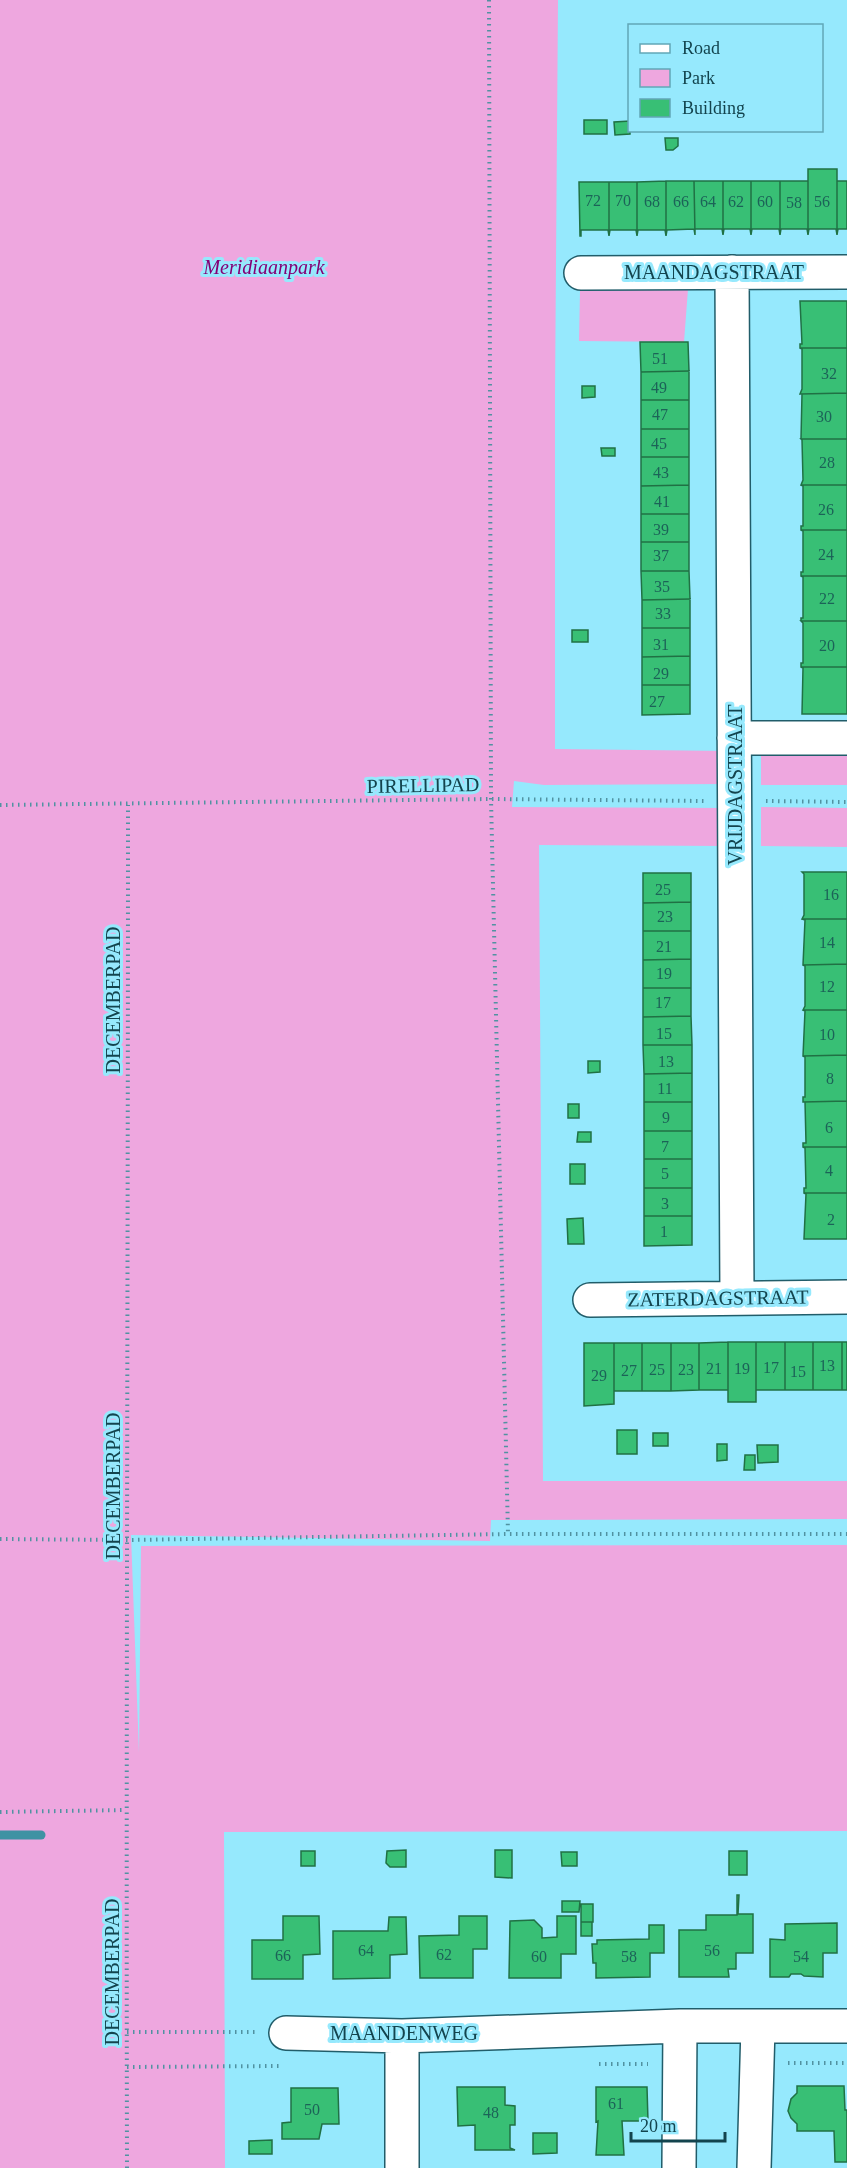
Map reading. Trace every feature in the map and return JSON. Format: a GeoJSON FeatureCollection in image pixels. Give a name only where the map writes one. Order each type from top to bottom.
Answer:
{"type":"FeatureCollection","features":[{"type":"Feature","properties":{"kind":"street","name":"VRIJDAGSTRAAT"},"geometry":{"type":"LineString","coordinates":[[732,272],[737,1298]]}},
{"type":"Feature","properties":{"kind":"street","name":"MAANDAGSTRAAT"},"geometry":{"type":"LineString","coordinates":[[581,273],[847,272]]}},
{"type":"Feature","properties":{"kind":"street"},"geometry":{"type":"LineString","coordinates":[[734,738],[847,738]]}},
{"type":"Feature","properties":{"kind":"street","name":"ZATERDAGSTRAAT"},"geometry":{"type":"LineString","coordinates":[[590,1300],[847,1297]]}},
{"type":"Feature","properties":{"kind":"street"},"geometry":{"type":"LineString","coordinates":[[679,2168],[680,2026]]}},
{"type":"Feature","properties":{"kind":"street","name":"MAANDENWEG"},"geometry":{"type":"LineString","coordinates":[[286,2032],[402,2036],[680,2026],[847,2026]]}},
{"type":"Feature","properties":{"kind":"street"},"geometry":{"type":"LineString","coordinates":[[754,2168],[758,2027]]}},
{"type":"Feature","properties":{"kind":"street"},"geometry":{"type":"LineString","coordinates":[[402,2036],[402,2168]]}},
{"type":"Feature","properties":{"kind":"path"},"geometry":{"type":"LineString","coordinates":[[489,0],[491,799],[508,1534]]}},
{"type":"Feature","properties":{"kind":"path","name":"PIRELLIPAD"},"geometry":{"type":"LineString","coordinates":[[0,805],[491,799],[847,802]]}},
{"type":"Feature","properties":{"kind":"path","name":"DECEMBERPAD"},"geometry":{"type":"LineString","coordinates":[[127,2168],[128,805]]}},
{"type":"Feature","properties":{"kind":"path"},"geometry":{"type":"LineString","coordinates":[[0,1539],[128,1540],[508,1534],[847,1534]]}},
{"type":"Feature","properties":{"kind":"path"},"geometry":{"type":"LineString","coordinates":[[0,1812],[126,1810]]}},
{"type":"Feature","properties":{"kind":"path"},"geometry":{"type":"LineString","coordinates":[[127,2032],[286,2032]]}},
{"type":"Feature","properties":{"kind":"green space","name":"Meridiaanpark"},"geometry":{"type":"Polygon","coordinates":[[[0,0],[558,0],[555,749],[727,751],[727,784],[544,785],[514,781],[512,807],[727,808],[727,846],[539,845],[543,1481],[847,1481],[847,1519],[491,1520],[490,1541],[131,1535],[139,1753],[141,1546],[847,1545],[847,1831],[224,1832],[225,2168],[0,2168],[0,0]]]}},
{"type":"Feature","properties":{"kind":"green space"},"geometry":{"type":"Polygon","coordinates":[[[688,289],[684,342],[579,341],[580,291],[688,289]]]}},
{"type":"Feature","properties":{"kind":"green space"},"geometry":{"type":"Polygon","coordinates":[[[761,751],[847,752],[847,785],[761,785],[761,751]]]}},
{"type":"Feature","properties":{"kind":"green space"},"geometry":{"type":"Polygon","coordinates":[[[761,807],[847,808],[847,847],[761,846],[761,807]]]}},
{"type":"Feature","properties":{"kind":"building"},"geometry":{"type":"Polygon","coordinates":[[[584,120],[607,120],[607,134],[584,134],[584,120]]]}},
{"type":"Feature","properties":{"kind":"building"},"geometry":{"type":"Polygon","coordinates":[[[628,121],[630,134],[615,135],[614,122],[628,121]]]}},
{"type":"Feature","properties":{"kind":"building"},"geometry":{"type":"Polygon","coordinates":[[[665,138],[678,138],[678,146],[673,150],[666,150],[665,138]]]}},
{"type":"Feature","properties":{"kind":"building"},"geometry":{"type":"Polygon","coordinates":[[[808,169],[837,169],[837,235],[836,229],[809,229],[808,235],[808,169]]]}},
{"type":"Feature","properties":{"kind":"building"},"geometry":{"type":"Polygon","coordinates":[[[666,181],[666,236],[665,230],[638,230],[637,236],[637,182],[666,181]]]}},
{"type":"Feature","properties":{"kind":"building"},"geometry":{"type":"Polygon","coordinates":[[[666,181],[694,181],[695,235],[694,229],[667,230],[666,236],[666,181]]]}},
{"type":"Feature","properties":{"kind":"building"},"geometry":{"type":"Polygon","coordinates":[[[694,181],[723,181],[723,235],[722,229],[695,229],[695,235],[694,181]]]}},
{"type":"Feature","properties":{"kind":"building"},"geometry":{"type":"Polygon","coordinates":[[[723,181],[751,181],[751,235],[750,229],[724,229],[723,235],[723,181]]]}},
{"type":"Feature","properties":{"kind":"building"},"geometry":{"type":"Polygon","coordinates":[[[751,181],[780,181],[780,235],[779,229],[752,229],[751,235],[751,181]]]}},
{"type":"Feature","properties":{"kind":"building"},"geometry":{"type":"Polygon","coordinates":[[[780,181],[808,181],[808,235],[807,229],[781,229],[780,235],[780,181]]]}},
{"type":"Feature","properties":{"kind":"building"},"geometry":{"type":"Polygon","coordinates":[[[837,181],[847,181],[847,229],[838,229],[837,235],[837,181]]]}},
{"type":"Feature","properties":{"kind":"building"},"geometry":{"type":"Polygon","coordinates":[[[579,182],[609,182],[609,236],[608,230],[581,230],[580,236],[579,182]]]}},
{"type":"Feature","properties":{"kind":"building"},"geometry":{"type":"Polygon","coordinates":[[[609,182],[637,182],[637,236],[636,230],[610,230],[609,236],[609,182]]]}},
{"type":"Feature","properties":{"kind":"building"},"geometry":{"type":"Polygon","coordinates":[[[800,301],[847,301],[847,348],[800,348],[802,344],[800,301]]]}},
{"type":"Feature","properties":{"kind":"building"},"geometry":{"type":"Polygon","coordinates":[[[640,342],[688,342],[689,371],[641,372],[640,342]]]}},
{"type":"Feature","properties":{"kind":"building"},"geometry":{"type":"Polygon","coordinates":[[[800,348],[847,348],[847,393],[800,394],[802,349],[800,348]]]}},
{"type":"Feature","properties":{"kind":"building"},"geometry":{"type":"Polygon","coordinates":[[[689,371],[689,400],[641,400],[641,372],[689,371]]]}},
{"type":"Feature","properties":{"kind":"building"},"geometry":{"type":"Polygon","coordinates":[[[582,386],[595,386],[595,397],[582,398],[582,386]]]}},
{"type":"Feature","properties":{"kind":"building"},"geometry":{"type":"Polygon","coordinates":[[[847,393],[847,439],[801,439],[802,394],[800,394],[847,393]]]}},
{"type":"Feature","properties":{"kind":"building"},"geometry":{"type":"Polygon","coordinates":[[[641,400],[689,400],[689,429],[641,429],[641,400]]]}},
{"type":"Feature","properties":{"kind":"building"},"geometry":{"type":"Polygon","coordinates":[[[641,429],[689,429],[689,457],[641,457],[641,429]]]}},
{"type":"Feature","properties":{"kind":"building"},"geometry":{"type":"Polygon","coordinates":[[[801,439],[847,439],[847,485],[801,485],[803,480],[801,439]]]}},
{"type":"Feature","properties":{"kind":"building"},"geometry":{"type":"Polygon","coordinates":[[[601,448],[615,448],[615,456],[602,456],[601,448]]]}},
{"type":"Feature","properties":{"kind":"building"},"geometry":{"type":"Polygon","coordinates":[[[641,457],[689,457],[689,485],[641,486],[641,457]]]}},
{"type":"Feature","properties":{"kind":"building"},"geometry":{"type":"Polygon","coordinates":[[[689,485],[689,514],[641,514],[641,486],[689,485]]]}},
{"type":"Feature","properties":{"kind":"building"},"geometry":{"type":"Polygon","coordinates":[[[801,485],[847,485],[847,530],[801,530],[803,526],[803,486],[801,485]]]}},
{"type":"Feature","properties":{"kind":"building"},"geometry":{"type":"Polygon","coordinates":[[[641,514],[689,514],[689,542],[641,542],[641,514]]]}},
{"type":"Feature","properties":{"kind":"building"},"geometry":{"type":"Polygon","coordinates":[[[801,530],[847,530],[847,576],[801,576],[803,572],[803,531],[801,530]]]}},
{"type":"Feature","properties":{"kind":"building"},"geometry":{"type":"Polygon","coordinates":[[[641,542],[689,542],[689,571],[641,571],[641,542]]]}},
{"type":"Feature","properties":{"kind":"building"},"geometry":{"type":"Polygon","coordinates":[[[641,571],[689,571],[690,599],[642,600],[641,571]]]}},
{"type":"Feature","properties":{"kind":"building"},"geometry":{"type":"Polygon","coordinates":[[[801,576],[847,576],[847,621],[801,621],[803,618],[803,577],[801,576]]]}},
{"type":"Feature","properties":{"kind":"building"},"geometry":{"type":"Polygon","coordinates":[[[690,599],[690,628],[642,628],[642,600],[690,599]]]}},
{"type":"Feature","properties":{"kind":"building"},"geometry":{"type":"Polygon","coordinates":[[[801,621],[847,621],[847,667],[801,667],[803,663],[803,623],[801,621]]]}},
{"type":"Feature","properties":{"kind":"building"},"geometry":{"type":"Polygon","coordinates":[[[642,628],[690,628],[690,656],[642,657],[642,628]]]}},
{"type":"Feature","properties":{"kind":"building"},"geometry":{"type":"Polygon","coordinates":[[[572,630],[588,630],[588,642],[572,642],[572,630]]]}},
{"type":"Feature","properties":{"kind":"building"},"geometry":{"type":"Polygon","coordinates":[[[690,656],[690,685],[642,685],[642,657],[690,656]]]}},
{"type":"Feature","properties":{"kind":"building"},"geometry":{"type":"Polygon","coordinates":[[[801,667],[847,667],[847,714],[802,714],[803,668],[801,667]]]}},
{"type":"Feature","properties":{"kind":"building"},"geometry":{"type":"Polygon","coordinates":[[[642,685],[690,685],[690,714],[642,715],[642,685]]]}},
{"type":"Feature","properties":{"kind":"building"},"geometry":{"type":"Polygon","coordinates":[[[802,872],[847,872],[847,919],[802,919],[804,915],[804,874],[802,872]]]}},
{"type":"Feature","properties":{"kind":"building"},"geometry":{"type":"Polygon","coordinates":[[[643,873],[691,873],[691,902],[643,903],[643,873]]]}},
{"type":"Feature","properties":{"kind":"building"},"geometry":{"type":"Polygon","coordinates":[[[691,902],[691,931],[643,931],[643,903],[691,902]]]}},
{"type":"Feature","properties":{"kind":"building"},"geometry":{"type":"Polygon","coordinates":[[[802,919],[847,919],[847,964],[803,965],[805,920],[802,919]]]}},
{"type":"Feature","properties":{"kind":"building"},"geometry":{"type":"Polygon","coordinates":[[[643,931],[691,931],[691,959],[643,960],[643,931]]]}},
{"type":"Feature","properties":{"kind":"building"},"geometry":{"type":"Polygon","coordinates":[[[691,959],[691,988],[643,988],[643,960],[691,959]]]}},
{"type":"Feature","properties":{"kind":"building"},"geometry":{"type":"Polygon","coordinates":[[[847,964],[847,1010],[803,1010],[805,1006],[805,966],[803,965],[847,964]]]}},
{"type":"Feature","properties":{"kind":"building"},"geometry":{"type":"Polygon","coordinates":[[[643,988],[691,988],[691,1016],[643,1017],[643,988]]]}},
{"type":"Feature","properties":{"kind":"building"},"geometry":{"type":"Polygon","coordinates":[[[803,1010],[847,1010],[847,1055],[803,1056],[805,1011],[803,1010]]]}},
{"type":"Feature","properties":{"kind":"building"},"geometry":{"type":"Polygon","coordinates":[[[691,1016],[692,1045],[643,1045],[643,1017],[691,1016]]]}},
{"type":"Feature","properties":{"kind":"building"},"geometry":{"type":"Polygon","coordinates":[[[643,1045],[692,1045],[692,1073],[644,1074],[643,1045]]]}},
{"type":"Feature","properties":{"kind":"building"},"geometry":{"type":"Polygon","coordinates":[[[847,1055],[847,1101],[803,1102],[805,1057],[803,1056],[847,1055]]]}},
{"type":"Feature","properties":{"kind":"building"},"geometry":{"type":"Polygon","coordinates":[[[588,1061],[600,1061],[600,1072],[588,1073],[588,1061]]]}},
{"type":"Feature","properties":{"kind":"building"},"geometry":{"type":"Polygon","coordinates":[[[692,1073],[692,1102],[644,1102],[644,1074],[692,1073]]]}},
{"type":"Feature","properties":{"kind":"building"},"geometry":{"type":"Polygon","coordinates":[[[847,1101],[847,1147],[803,1147],[803,1143],[806,1143],[805,1102],[803,1102],[847,1101]]]}},
{"type":"Feature","properties":{"kind":"building"},"geometry":{"type":"Polygon","coordinates":[[[644,1102],[692,1102],[692,1131],[644,1131],[644,1102]]]}},
{"type":"Feature","properties":{"kind":"building"},"geometry":{"type":"Polygon","coordinates":[[[568,1104],[579,1104],[579,1118],[568,1118],[568,1104]]]}},
{"type":"Feature","properties":{"kind":"building"},"geometry":{"type":"Polygon","coordinates":[[[644,1131],[692,1131],[692,1159],[644,1159],[644,1131]]]}},
{"type":"Feature","properties":{"kind":"building"},"geometry":{"type":"Polygon","coordinates":[[[578,1132],[591,1132],[591,1142],[577,1142],[578,1132]]]}},
{"type":"Feature","properties":{"kind":"building"},"geometry":{"type":"Polygon","coordinates":[[[803,1147],[847,1147],[847,1193],[804,1193],[804,1188],[806,1188],[805,1148],[803,1147]]]}},
{"type":"Feature","properties":{"kind":"building"},"geometry":{"type":"Polygon","coordinates":[[[644,1159],[692,1159],[692,1188],[644,1188],[644,1159]]]}},
{"type":"Feature","properties":{"kind":"building"},"geometry":{"type":"Polygon","coordinates":[[[570,1164],[585,1164],[585,1184],[570,1184],[570,1164]]]}},
{"type":"Feature","properties":{"kind":"building"},"geometry":{"type":"Polygon","coordinates":[[[644,1188],[692,1188],[692,1216],[644,1216],[644,1188]]]}},
{"type":"Feature","properties":{"kind":"building"},"geometry":{"type":"Polygon","coordinates":[[[804,1193],[847,1193],[847,1239],[804,1239],[806,1194],[804,1193]]]}},
{"type":"Feature","properties":{"kind":"building"},"geometry":{"type":"Polygon","coordinates":[[[644,1216],[692,1216],[692,1245],[644,1246],[644,1216]]]}},
{"type":"Feature","properties":{"kind":"building"},"geometry":{"type":"Polygon","coordinates":[[[583,1218],[584,1244],[568,1244],[567,1219],[583,1218]]]}},
{"type":"Feature","properties":{"kind":"building"},"geometry":{"type":"Polygon","coordinates":[[[728,1342],[728,1390],[699,1390],[699,1343],[728,1342]]]}},
{"type":"Feature","properties":{"kind":"building"},"geometry":{"type":"Polygon","coordinates":[[[728,1342],[756,1342],[756,1402],[728,1402],[728,1342]]]}},
{"type":"Feature","properties":{"kind":"building"},"geometry":{"type":"Polygon","coordinates":[[[756,1342],[785,1342],[785,1390],[756,1390],[756,1342]]]}},
{"type":"Feature","properties":{"kind":"building"},"geometry":{"type":"Polygon","coordinates":[[[785,1342],[813,1342],[813,1390],[785,1390],[785,1342]]]}},
{"type":"Feature","properties":{"kind":"building"},"geometry":{"type":"Polygon","coordinates":[[[813,1342],[842,1342],[842,1390],[813,1390],[813,1342]]]}},
{"type":"Feature","properties":{"kind":"building"},"geometry":{"type":"Polygon","coordinates":[[[842,1342],[847,1342],[847,1390],[842,1390],[842,1342]]]}},
{"type":"Feature","properties":{"kind":"building"},"geometry":{"type":"Polygon","coordinates":[[[584,1343],[614,1343],[614,1404],[584,1406],[584,1343]]]}},
{"type":"Feature","properties":{"kind":"building"},"geometry":{"type":"Polygon","coordinates":[[[614,1343],[642,1343],[642,1391],[614,1391],[614,1343]]]}},
{"type":"Feature","properties":{"kind":"building"},"geometry":{"type":"Polygon","coordinates":[[[642,1343],[671,1343],[671,1391],[642,1391],[642,1343]]]}},
{"type":"Feature","properties":{"kind":"building"},"geometry":{"type":"Polygon","coordinates":[[[671,1343],[699,1343],[699,1390],[671,1391],[671,1343]]]}},
{"type":"Feature","properties":{"kind":"building"},"geometry":{"type":"Polygon","coordinates":[[[617,1430],[637,1430],[637,1454],[617,1454],[617,1430]]]}},
{"type":"Feature","properties":{"kind":"building"},"geometry":{"type":"Polygon","coordinates":[[[653,1433],[668,1433],[668,1446],[653,1446],[653,1433]]]}},
{"type":"Feature","properties":{"kind":"building"},"geometry":{"type":"Polygon","coordinates":[[[717,1444],[727,1444],[727,1460],[717,1461],[717,1444]]]}},
{"type":"Feature","properties":{"kind":"building"},"geometry":{"type":"Polygon","coordinates":[[[757,1445],[778,1445],[778,1462],[758,1463],[757,1445]]]}},
{"type":"Feature","properties":{"kind":"building"},"geometry":{"type":"Polygon","coordinates":[[[745,1455],[755,1455],[755,1470],[744,1470],[745,1455]]]}},
{"type":"Feature","properties":{"kind":"building"},"geometry":{"type":"Polygon","coordinates":[[[406,1850],[406,1867],[390,1867],[386,1863],[387,1851],[406,1850]]]}},
{"type":"Feature","properties":{"kind":"building"},"geometry":{"type":"Polygon","coordinates":[[[495,1850],[512,1850],[512,1878],[495,1877],[495,1850]]]}},
{"type":"Feature","properties":{"kind":"building"},"geometry":{"type":"Polygon","coordinates":[[[301,1851],[315,1851],[315,1866],[301,1866],[301,1851]]]}},
{"type":"Feature","properties":{"kind":"building"},"geometry":{"type":"Polygon","coordinates":[[[729,1851],[747,1851],[747,1875],[729,1875],[729,1851]]]}},
{"type":"Feature","properties":{"kind":"building"},"geometry":{"type":"Polygon","coordinates":[[[561,1852],[577,1852],[577,1866],[562,1866],[561,1852]]]}},
{"type":"Feature","properties":{"kind":"building"},"geometry":{"type":"Polygon","coordinates":[[[737,1895],[739,1895],[738,1914],[753,1914],[753,1953],[736,1953],[736,1969],[728,1969],[729,1977],[679,1977],[679,1930],[706,1930],[706,1915],[737,1915],[737,1895]]]}},
{"type":"Feature","properties":{"kind":"building"},"geometry":{"type":"Polygon","coordinates":[[[562,1901],[580,1901],[579,1912],[562,1912],[562,1901]]]}},
{"type":"Feature","properties":{"kind":"building"},"geometry":{"type":"Polygon","coordinates":[[[581,1904],[593,1904],[593,1922],[581,1922],[581,1904]]]}},
{"type":"Feature","properties":{"kind":"building"},"geometry":{"type":"Polygon","coordinates":[[[283,1916],[319,1916],[320,1954],[303,1955],[303,1979],[252,1979],[252,1940],[283,1940],[283,1916]]]}},
{"type":"Feature","properties":{"kind":"building"},"geometry":{"type":"Polygon","coordinates":[[[459,1916],[487,1916],[487,1949],[473,1949],[473,1978],[420,1978],[419,1936],[459,1935],[459,1916]]]}},
{"type":"Feature","properties":{"kind":"building"},"geometry":{"type":"Polygon","coordinates":[[[557,1916],[576,1916],[576,1954],[561,1954],[561,1978],[509,1978],[510,1921],[534,1920],[542,1928],[542,1938],[557,1937],[557,1916]]]}},
{"type":"Feature","properties":{"kind":"building"},"geometry":{"type":"Polygon","coordinates":[[[389,1917],[406,1917],[407,1954],[390,1955],[390,1978],[333,1979],[333,1931],[388,1931],[389,1917]]]}},
{"type":"Feature","properties":{"kind":"building"},"geometry":{"type":"Polygon","coordinates":[[[581,1922],[592,1922],[592,1936],[581,1936],[581,1922]]]}},
{"type":"Feature","properties":{"kind":"building"},"geometry":{"type":"Polygon","coordinates":[[[837,1923],[837,1953],[823,1953],[823,1977],[791,1974],[789,1977],[770,1977],[770,1939],[785,1940],[785,1924],[837,1923]]]}},
{"type":"Feature","properties":{"kind":"building"},"geometry":{"type":"Polygon","coordinates":[[[649,1925],[664,1925],[664,1953],[650,1953],[650,1977],[596,1978],[592,1944],[597,1944],[597,1940],[649,1939],[649,1925]]]}},
{"type":"Feature","properties":{"kind":"building"},"geometry":{"type":"Polygon","coordinates":[[[797,2086],[844,2086],[845,2110],[847,2110],[847,2162],[835,2162],[834,2131],[797,2131],[797,2124],[788,2111],[791,2099],[797,2093],[797,2086]]]}},
{"type":"Feature","properties":{"kind":"building"},"geometry":{"type":"Polygon","coordinates":[[[457,2087],[505,2087],[505,2105],[515,2106],[515,2125],[510,2125],[510,2148],[515,2150],[475,2150],[475,2125],[458,2126],[457,2087]]]}},
{"type":"Feature","properties":{"kind":"building"},"geometry":{"type":"Polygon","coordinates":[[[596,2087],[647,2087],[648,2121],[622,2121],[624,2155],[596,2155],[598,2121],[596,2122],[596,2087]]]}},
{"type":"Feature","properties":{"kind":"building"},"geometry":{"type":"Polygon","coordinates":[[[291,2088],[338,2088],[339,2124],[322,2124],[319,2139],[282,2139],[282,2123],[291,2122],[291,2088]]]}},
{"type":"Feature","properties":{"kind":"building"},"geometry":{"type":"Polygon","coordinates":[[[533,2133],[557,2133],[557,2153],[533,2154],[533,2133]]]}},
{"type":"Feature","properties":{"kind":"building"},"geometry":{"type":"Polygon","coordinates":[[[272,2140],[272,2154],[249,2154],[249,2141],[272,2140]]]}},
{"type":"Feature","properties":{"kind":"waterway"},"geometry":{"type":"LineString","coordinates":[[0,1835],[41,1835]]}}]}
